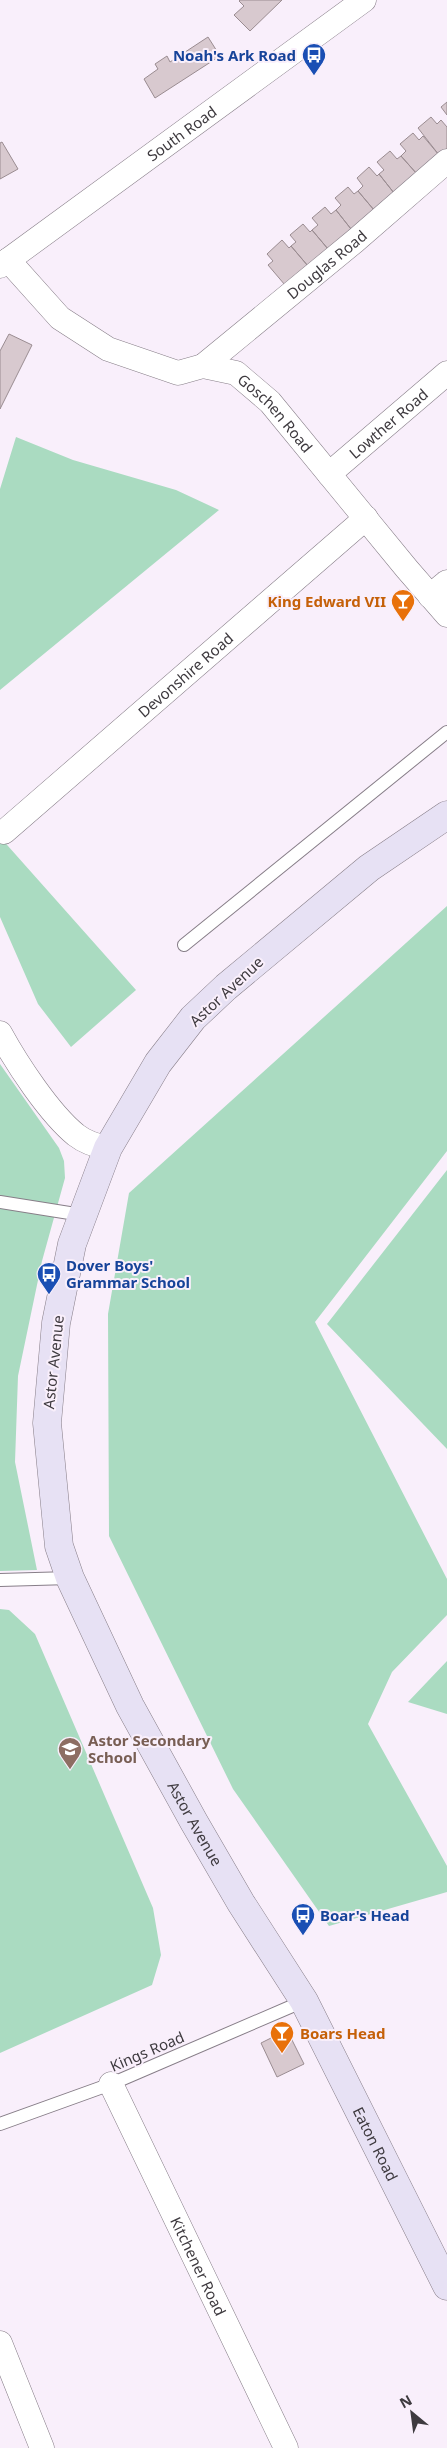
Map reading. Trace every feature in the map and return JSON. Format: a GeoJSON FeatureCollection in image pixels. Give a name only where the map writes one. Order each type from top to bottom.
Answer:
{"type":"FeatureCollection","features":[{"type":"Feature","properties":{"kind":"street","name":"South Road"},"geometry":{"type":"LineString","coordinates":[[4,263],[364,0]]}},
{"type":"Feature","properties":{"kind":"street","name":"Douglas Road"},"geometry":{"type":"LineString","coordinates":[[203,366],[355,241],[447,162]]}},
{"type":"Feature","properties":{"kind":"street","name":"Goschen Road"},"geometry":{"type":"LineString","coordinates":[[4,263],[60,318],[108,349],[178,373],[203,366],[236,373],[270,402],[366,518],[439,589],[447,615]]}},
{"type":"Feature","properties":{"kind":"street","name":"Lowther Road"},"geometry":{"type":"LineString","coordinates":[[329,474],[447,373]]}},
{"type":"Feature","properties":{"kind":"street","name":"Devonshire Road"},"geometry":{"type":"LineString","coordinates":[[4,832],[366,518]]}},
{"type":"Feature","properties":{"kind":"street","name":"Astor Avenue"},"geometry":{"type":"LineString","coordinates":[[304,2001],[241,1903],[189,1814],[130,1706],[70,1578],[59,1546],[46,1423],[56,1323],[72,1244],[108,1148],[158,1063],[193,1018],[240,975],[369,868],[447,814]]}},
{"type":"Feature","properties":{"kind":"street"},"geometry":{"type":"LineString","coordinates":[[0,1033],[9,1050],[54,1112],[77,1136],[96,1146],[108,1148]]}},
{"type":"Feature","properties":{"kind":"street","name":"Eaton Road"},"geometry":{"type":"LineString","coordinates":[[304,2001],[447,2286]]}},
{"type":"Feature","properties":{"kind":"street","name":"Kitchener Road"},"geometry":{"type":"LineString","coordinates":[[111,2084],[286,2448]]}},
{"type":"Feature","properties":{"kind":"street"},"geometry":{"type":"LineString","coordinates":[[0,2344],[42,2448]]}},
{"type":"Feature","properties":{"kind":"lane"},"geometry":{"type":"LineString","coordinates":[[184,945],[447,732]]}},
{"type":"Feature","properties":{"kind":"lane"},"geometry":{"type":"LineString","coordinates":[[0,1202],[82,1215]]}},
{"type":"Feature","properties":{"kind":"lane"},"geometry":{"type":"LineString","coordinates":[[0,1580],[70,1578]]}},
{"type":"Feature","properties":{"kind":"lane","name":"Kings Road"},"geometry":{"type":"LineString","coordinates":[[0,2124],[111,2084],[304,2001]]}},
{"type":"Feature","properties":{"kind":"green space"},"geometry":{"type":"Polygon","coordinates":[[[16,437],[73,460],[176,490],[219,510],[0,690],[0,489],[16,437]]]}},
{"type":"Feature","properties":{"kind":"green space"},"geometry":{"type":"Polygon","coordinates":[[[0,837],[136,990],[71,1047],[38,1004],[0,917],[0,837]]]}},
{"type":"Feature","properties":{"kind":"green space"},"geometry":{"type":"Polygon","coordinates":[[[447,906],[447,1151],[315,1322],[447,1579],[447,1615],[392,1672],[368,1724],[447,1866],[447,1892],[329,1926],[233,1789],[109,1536],[108,1314],[129,1193],[447,906]]]}},
{"type":"Feature","properties":{"kind":"green space"},"geometry":{"type":"Polygon","coordinates":[[[0,1064],[59,1148],[64,1161],[65,1178],[42,1261],[18,1376],[15,1462],[37,1570],[0,1571],[0,1064]]]}},
{"type":"Feature","properties":{"kind":"green space"},"geometry":{"type":"Polygon","coordinates":[[[447,1170],[447,1449],[327,1324],[447,1170]]]}},
{"type":"Feature","properties":{"kind":"green space","name":"Astor Secondary School"},"geometry":{"type":"Polygon","coordinates":[[[0,1609],[9,1610],[35,1634],[153,1908],[161,1955],[152,1985],[0,2053],[0,1609]]]}},
{"type":"Feature","properties":{"kind":"green space"},"geometry":{"type":"Polygon","coordinates":[[[447,1661],[447,1714],[408,1702],[447,1661]]]}},
{"type":"Feature","properties":{"kind":"building"},"geometry":{"type":"Polygon","coordinates":[[[240,0],[282,0],[250,31],[234,15],[244,6],[240,0]]]}},
{"type":"Feature","properties":{"kind":"building"},"geometry":{"type":"Polygon","coordinates":[[[208,37],[220,56],[155,98],[144,79],[158,69],[155,64],[167,56],[170,62],[208,37]]]}},
{"type":"Feature","properties":{"kind":"building"},"geometry":{"type":"Polygon","coordinates":[[[447,102],[447,115],[441,107],[447,102]]]}},
{"type":"Feature","properties":{"kind":"building"},"geometry":{"type":"Polygon","coordinates":[[[431,117],[437,124],[441,120],[447,127],[447,149],[439,155],[418,128],[431,117]]]}},
{"type":"Feature","properties":{"kind":"building"},"geometry":{"type":"Polygon","coordinates":[[[413,133],[419,140],[423,136],[439,155],[417,174],[401,156],[406,151],[400,144],[413,133]]]}},
{"type":"Feature","properties":{"kind":"building"},"geometry":{"type":"Polygon","coordinates":[[[2,142],[18,169],[0,179],[0,143],[2,142]]]}},
{"type":"Feature","properties":{"kind":"building"},"geometry":{"type":"Polygon","coordinates":[[[390,151],[397,159],[401,156],[417,174],[394,193],[379,174],[384,170],[377,162],[390,151]]]}},
{"type":"Feature","properties":{"kind":"building"},"geometry":{"type":"Polygon","coordinates":[[[369,167],[377,176],[379,174],[394,193],[374,210],[358,191],[363,186],[357,178],[369,167]]]}},
{"type":"Feature","properties":{"kind":"building"},"geometry":{"type":"Polygon","coordinates":[[[348,187],[354,194],[358,191],[374,210],[351,229],[336,210],[341,205],[335,198],[348,187]]]}},
{"type":"Feature","properties":{"kind":"building"},"geometry":{"type":"Polygon","coordinates":[[[325,207],[331,214],[336,210],[351,229],[328,249],[312,230],[318,225],[312,218],[325,207]]]}},
{"type":"Feature","properties":{"kind":"building"},"geometry":{"type":"Polygon","coordinates":[[[303,224],[310,232],[312,230],[328,249],[308,266],[291,246],[296,242],[290,235],[303,224]]]}},
{"type":"Feature","properties":{"kind":"building"},"geometry":{"type":"Polygon","coordinates":[[[282,240],[289,248],[291,246],[308,266],[285,285],[268,265],[273,261],[267,254],[282,240]]]}},
{"type":"Feature","properties":{"kind":"building"},"geometry":{"type":"Polygon","coordinates":[[[9,334],[32,345],[0,409],[0,351],[9,334]]]}},
{"type":"Feature","properties":{"kind":"building","name":"Boars Head"},"geometry":{"type":"Polygon","coordinates":[[[287,2030],[304,2064],[277,2077],[261,2043],[287,2030]]]}},
{"type":"Feature","properties":{"kind":"place","name":"Noah's Ark Road"},"geometry":{"type":"Point","coordinates":[314,76]}},
{"type":"Feature","properties":{"kind":"place","name":"King Edward VII"},"geometry":{"type":"Point","coordinates":[403,622]}},
{"type":"Feature","properties":{"kind":"place","name":"Dover Boys' Grammar School"},"geometry":{"type":"Point","coordinates":[49,1295]}},
{"type":"Feature","properties":{"kind":"place","name":"Astor Secondary School"},"geometry":{"type":"Point","coordinates":[70,1770]}},
{"type":"Feature","properties":{"kind":"place","name":"Boar's Head"},"geometry":{"type":"Point","coordinates":[303,1936]}},
{"type":"Feature","properties":{"kind":"place","name":"Boars Head"},"geometry":{"type":"Point","coordinates":[282,2054]}}]}
